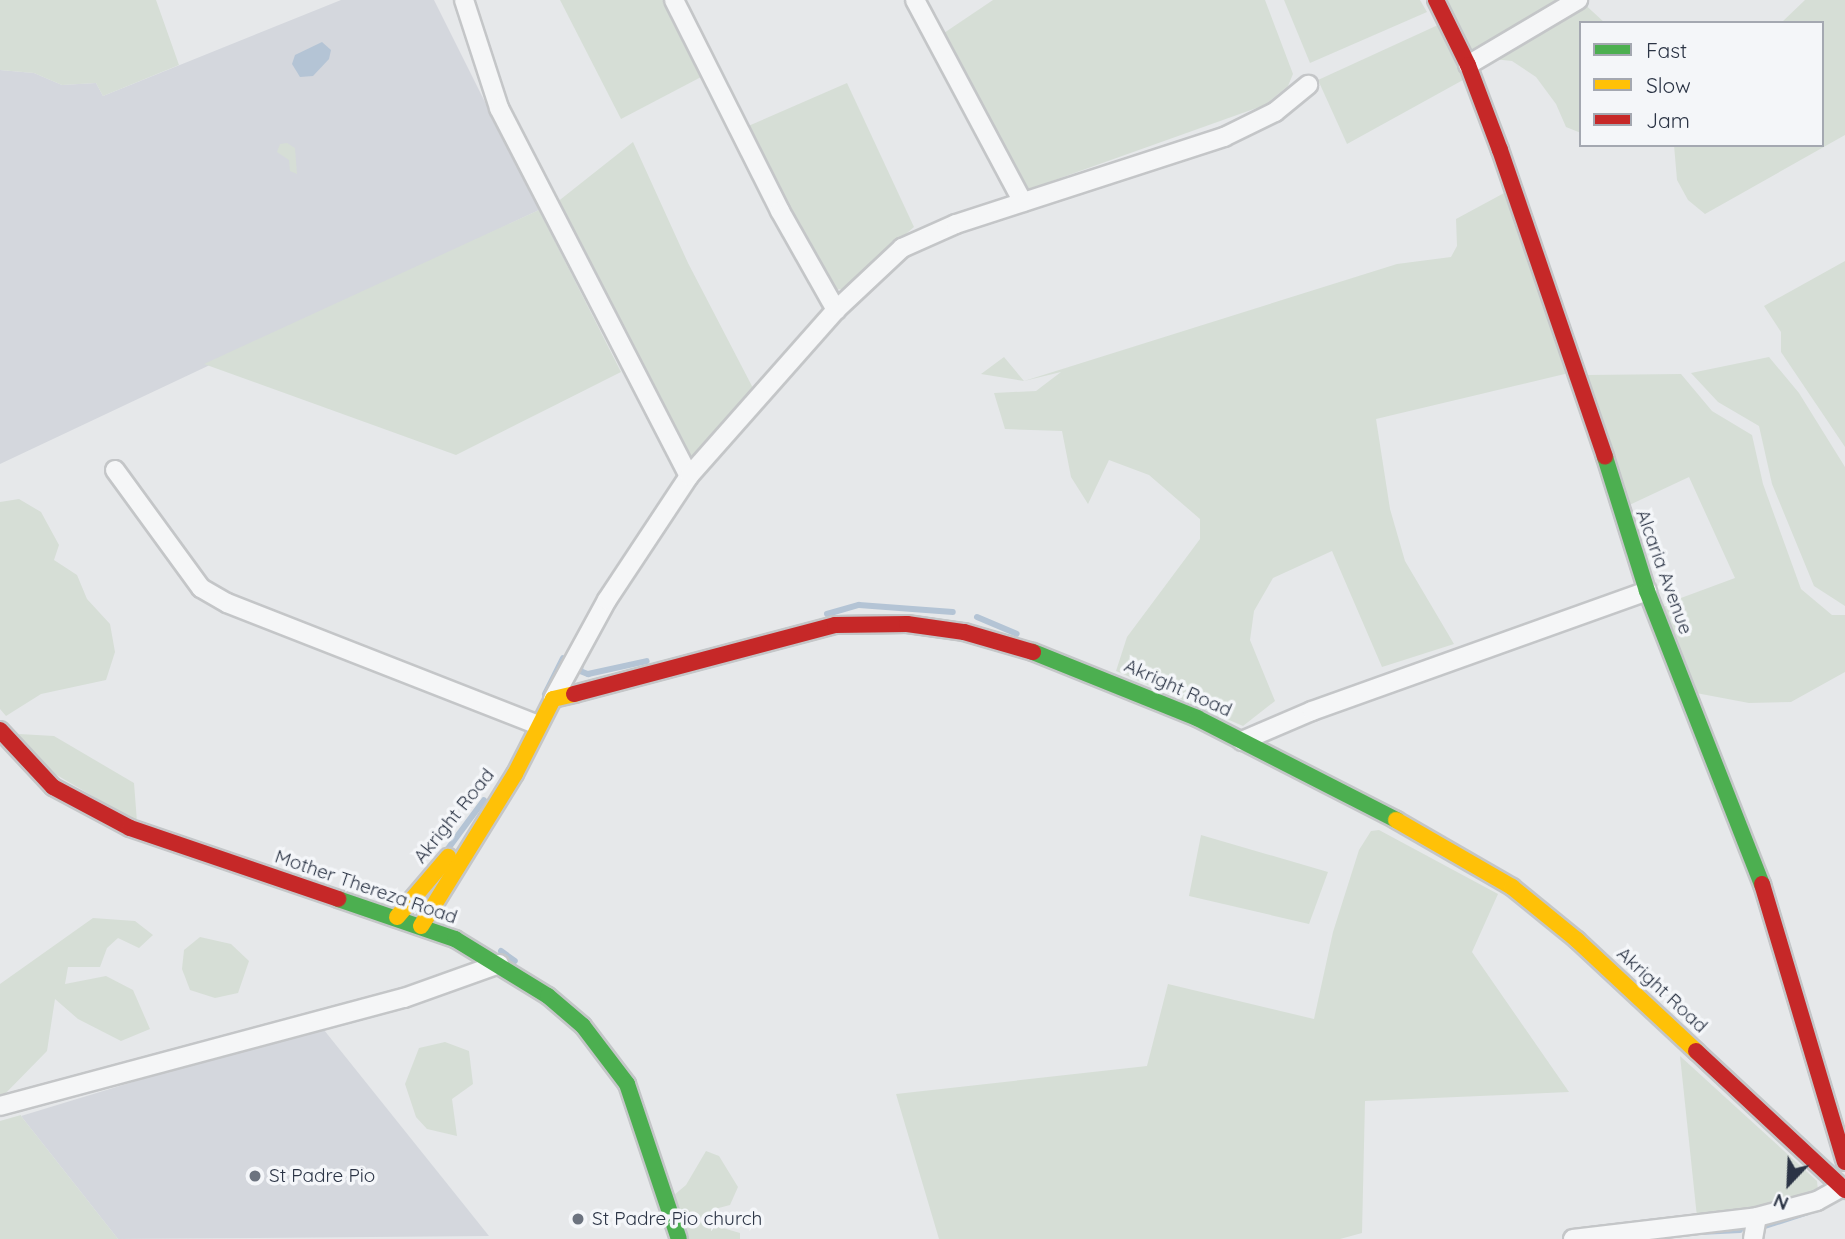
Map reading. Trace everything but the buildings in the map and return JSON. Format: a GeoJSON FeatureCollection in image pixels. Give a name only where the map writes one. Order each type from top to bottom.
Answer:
{"type":"FeatureCollection","features":[{"type":"Feature","properties":{"kind":"street"},"geometry":{"type":"LineString","coordinates":[[464,0],[499,108],[689,476]]}},
{"type":"Feature","properties":{"kind":"street"},"geometry":{"type":"LineString","coordinates":[[674,0],[780,211],[836,310]]}},
{"type":"Feature","properties":{"kind":"street"},"geometry":{"type":"LineString","coordinates":[[915,0],[1023,202]]}},
{"type":"Feature","properties":{"kind":"street","name":"Alcaria Avenue"},"geometry":{"type":"LineString","coordinates":[[1436,0],[1468,65],[1566,335],[1647,591],[1763,887],[1845,1162]]}},
{"type":"Feature","properties":{"kind":"street"},"geometry":{"type":"LineString","coordinates":[[1468,65],[1578,0]]}},
{"type":"Feature","properties":{"kind":"street"},"geometry":{"type":"LineString","coordinates":[[553,699],[607,600],[689,476],[836,310],[902,248],[1023,202],[1224,137],[1275,112],[1308,85]]}},
{"type":"Feature","properties":{"kind":"street"},"geometry":{"type":"LineString","coordinates":[[115,470],[201,588],[227,603],[538,725]]}},
{"type":"Feature","properties":{"kind":"street"},"geometry":{"type":"LineString","coordinates":[[1242,741],[1312,711],[1647,591]]}},
{"type":"Feature","properties":{"kind":"street","name":"Akright Road"},"geometry":{"type":"LineString","coordinates":[[421,926],[515,774],[553,699],[835,625],[907,624],[1020,647],[1133,691],[1242,741],[1385,813],[1512,887],[1577,940],[1843,1188]]}},
{"type":"Feature","properties":{"kind":"street","name":"Mother Thereza Road"},"geometry":{"type":"LineString","coordinates":[[0,730],[53,787],[130,828],[455,939],[499,964],[583,1026],[626,1084],[679,1239]]}},
{"type":"Feature","properties":{"kind":"street","name":"Akright Road"},"geometry":{"type":"LineString","coordinates":[[397,917],[515,774]]}},
{"type":"Feature","properties":{"kind":"street"},"geometry":{"type":"LineString","coordinates":[[0,1106],[404,998],[499,964]]}},
{"type":"Feature","properties":{"kind":"street"},"geometry":{"type":"LineString","coordinates":[[1573,1239],[1757,1217],[1816,1201],[1843,1188]]}},
{"type":"Feature","properties":{"kind":"street"},"geometry":{"type":"LineString","coordinates":[[1753,1239],[1757,1217]]}},
{"type":"Feature","properties":{"kind":"shaded area"},"geometry":{"type":"Polygon","coordinates":[[[0,0],[156,0],[179,65],[103,96],[96,83],[62,85],[34,73],[0,70],[0,0]]]}},
{"type":"Feature","properties":{"kind":"shaded area"},"geometry":{"type":"Polygon","coordinates":[[[341,0],[434,0],[539,210],[0,464],[0,70],[34,73],[62,85],[96,83],[103,96],[341,0]]]}},
{"type":"Feature","properties":{"kind":"shaded area"},"geometry":{"type":"Polygon","coordinates":[[[560,0],[666,0],[703,76],[621,119],[560,0]]]}},
{"type":"Feature","properties":{"kind":"shaded area"},"geometry":{"type":"Polygon","coordinates":[[[993,0],[1265,0],[1293,74],[1288,86],[1265,105],[1024,191],[944,33],[993,0]]]}},
{"type":"Feature","properties":{"kind":"shaded area"},"geometry":{"type":"Polygon","coordinates":[[[1284,0],[1420,0],[1427,12],[1310,63],[1284,0]]]}},
{"type":"Feature","properties":{"kind":"shaded area"},"geometry":{"type":"Polygon","coordinates":[[[1441,0],[1580,0],[1603,21],[1579,21],[1579,132],[1566,127],[1556,104],[1536,77],[1512,61],[1474,57],[1441,0]]]}},
{"type":"Feature","properties":{"kind":"shaded area"},"geometry":{"type":"Polygon","coordinates":[[[1805,0],[1845,0],[1845,135],[1824,147],[1824,21],[1783,21],[1805,0]]]}},
{"type":"Feature","properties":{"kind":"shaded area"},"geometry":{"type":"Polygon","coordinates":[[[1438,25],[1463,80],[1347,144],[1318,80],[1438,25]]]}},
{"type":"Feature","properties":{"kind":"shaded area"},"geometry":{"type":"Polygon","coordinates":[[[847,83],[914,227],[842,289],[834,290],[827,285],[746,127],[847,83]]]}},
{"type":"Feature","properties":{"kind":"shaded area"},"geometry":{"type":"Polygon","coordinates":[[[633,142],[688,263],[754,390],[699,457],[691,459],[556,203],[633,142]]]}},
{"type":"Feature","properties":{"kind":"shaded area"},"geometry":{"type":"Polygon","coordinates":[[[287,143],[295,148],[297,174],[290,171],[289,160],[277,152],[280,144],[287,143]]]}},
{"type":"Feature","properties":{"kind":"shaded area"},"geometry":{"type":"Polygon","coordinates":[[[1674,147],[1824,147],[1705,214],[1688,200],[1677,180],[1674,147]]]}},
{"type":"Feature","properties":{"kind":"shaded area"},"geometry":{"type":"Polygon","coordinates":[[[1506,192],[1569,373],[1376,419],[1390,509],[1405,561],[1454,644],[1382,667],[1332,551],[1273,578],[1254,611],[1250,640],[1275,701],[1243,726],[1116,671],[1127,637],[1200,539],[1200,519],[1149,475],[1109,460],[1088,504],[1071,477],[1062,431],[1005,429],[994,393],[1036,391],[1061,372],[1024,381],[1397,264],[1451,257],[1457,246],[1456,219],[1506,192]]]}},
{"type":"Feature","properties":{"kind":"shaded area"},"geometry":{"type":"Polygon","coordinates":[[[539,210],[621,372],[456,455],[204,364],[539,210]]]}},
{"type":"Feature","properties":{"kind":"shaded area"},"geometry":{"type":"Polygon","coordinates":[[[1845,261],[1845,447],[1781,352],[1781,332],[1764,306],[1845,261]]]}},
{"type":"Feature","properties":{"kind":"shaded area"},"geometry":{"type":"Polygon","coordinates":[[[1004,357],[1024,381],[981,374],[1004,357]]]}},
{"type":"Feature","properties":{"kind":"shaded area"},"geometry":{"type":"Polygon","coordinates":[[[1769,357],[1799,393],[1845,467],[1845,606],[1814,586],[1772,484],[1759,426],[1718,402],[1691,373],[1769,357]]]}},
{"type":"Feature","properties":{"kind":"shaded area"},"geometry":{"type":"Polygon","coordinates":[[[1681,374],[1712,411],[1752,435],[1763,484],[1801,589],[1832,615],[1845,615],[1845,672],[1791,702],[1749,703],[1696,693],[1662,605],[1735,578],[1689,477],[1623,508],[1586,375],[1681,374]]]}},
{"type":"Feature","properties":{"kind":"shaded area"},"geometry":{"type":"Polygon","coordinates":[[[19,499],[41,512],[59,545],[54,560],[77,575],[87,599],[110,624],[115,652],[106,680],[41,694],[6,716],[0,709],[0,502],[19,499]]]}},
{"type":"Feature","properties":{"kind":"shaded area"},"geometry":{"type":"Polygon","coordinates":[[[19,734],[54,736],[134,783],[137,822],[31,760],[19,734]]]}},
{"type":"Feature","properties":{"kind":"shaded area"},"geometry":{"type":"Polygon","coordinates":[[[1379,830],[1498,894],[1472,952],[1569,1092],[1365,1101],[1362,1233],[1340,1239],[939,1239],[896,1094],[1147,1066],[1168,984],[1314,1019],[1333,932],[1359,850],[1371,831],[1379,830]]]}},
{"type":"Feature","properties":{"kind":"shaded area"},"geometry":{"type":"Polygon","coordinates":[[[1201,835],[1328,872],[1309,924],[1189,896],[1201,835]]]}},
{"type":"Feature","properties":{"kind":"shaded area"},"geometry":{"type":"Polygon","coordinates":[[[93,918],[135,921],[153,935],[139,948],[118,938],[107,948],[100,967],[68,967],[65,984],[106,976],[133,990],[150,1029],[121,1041],[78,1019],[55,999],[47,1051],[0,1099],[0,984],[93,918]]]}},
{"type":"Feature","properties":{"kind":"shaded area"},"geometry":{"type":"Polygon","coordinates":[[[200,937],[231,944],[249,961],[238,993],[215,998],[190,990],[182,969],[184,950],[200,937]]]}},
{"type":"Feature","properties":{"kind":"shaded area","name":"St Padre Pio"},"geometry":{"type":"Polygon","coordinates":[[[320,1025],[489,1236],[118,1239],[21,1116],[320,1025]]]}},
{"type":"Feature","properties":{"kind":"shaded area"},"geometry":{"type":"Polygon","coordinates":[[[445,1042],[469,1051],[473,1084],[452,1099],[457,1136],[427,1129],[416,1117],[405,1084],[419,1048],[445,1042]]]}},
{"type":"Feature","properties":{"kind":"shaded area"},"geometry":{"type":"Polygon","coordinates":[[[1680,1056],[1817,1181],[1818,1190],[1812,1196],[1747,1214],[1697,1217],[1680,1056]]]}},
{"type":"Feature","properties":{"kind":"shaded area"},"geometry":{"type":"Polygon","coordinates":[[[21,1115],[118,1239],[0,1239],[0,1121],[21,1115]]]}},
{"type":"Feature","properties":{"kind":"shaded area"},"geometry":{"type":"Polygon","coordinates":[[[706,1151],[719,1156],[738,1187],[730,1205],[711,1210],[709,1224],[740,1233],[740,1239],[677,1239],[661,1206],[686,1185],[706,1151]]]}},
{"type":"Feature","properties":{"kind":"water"},"geometry":{"type":"Polygon","coordinates":[[[322,42],[331,50],[329,59],[313,76],[300,77],[292,64],[295,55],[322,42]]]}},
{"type":"Feature","properties":{"kind":"waterway"},"geometry":{"type":"LineString","coordinates":[[827,614],[859,605],[953,612]]}},
{"type":"Feature","properties":{"kind":"waterway"},"geometry":{"type":"LineString","coordinates":[[977,617],[1017,634]]}},
{"type":"Feature","properties":{"kind":"waterway"},"geometry":{"type":"LineString","coordinates":[[545,694],[563,658]]}},
{"type":"Feature","properties":{"kind":"waterway"},"geometry":{"type":"LineString","coordinates":[[581,660],[580,671],[588,674],[647,661]]}},
{"type":"Feature","properties":{"kind":"waterway"},"geometry":{"type":"LineString","coordinates":[[447,850],[484,800]]}},
{"type":"Feature","properties":{"kind":"waterway"},"geometry":{"type":"LineString","coordinates":[[501,951],[515,961]]}},
{"type":"Feature","properties":{"kind":"waterway"},"geometry":{"type":"LineString","coordinates":[[1765,1226],[1808,1212]]}},
{"type":"Feature","properties":{"kind":"waterway"},"geometry":{"type":"LineString","coordinates":[[1700,1232],[1740,1230]]}},
{"type":"Feature","properties":{"kind":"traffic: fast"},"geometry":{"type":"LineString","coordinates":[[1605,457],[1647,591],[1762,884]]}},
{"type":"Feature","properties":{"kind":"traffic: fast"},"geometry":{"type":"LineString","coordinates":[[1033,652],[1197,718],[1396,820]]}},
{"type":"Feature","properties":{"kind":"traffic: fast"},"geometry":{"type":"LineString","coordinates":[[338,899],[455,939],[548,996],[583,1026],[627,1084],[679,1239]]}},
{"type":"Feature","properties":{"kind":"traffic: slow"},"geometry":{"type":"LineString","coordinates":[[421,926],[515,774],[553,699],[574,694]]}},
{"type":"Feature","properties":{"kind":"traffic: slow"},"geometry":{"type":"LineString","coordinates":[[1396,820],[1512,887],[1577,940],[1696,1051]]}},
{"type":"Feature","properties":{"kind":"traffic: slow"},"geometry":{"type":"LineString","coordinates":[[397,917],[448,857]]}},
{"type":"Feature","properties":{"kind":"traffic: jam"},"geometry":{"type":"LineString","coordinates":[[1436,0],[1468,65],[1500,150],[1605,457]]}},
{"type":"Feature","properties":{"kind":"traffic: jam"},"geometry":{"type":"LineString","coordinates":[[574,694],[835,625],[907,624],[964,632],[1033,652]]}},
{"type":"Feature","properties":{"kind":"traffic: jam"},"geometry":{"type":"LineString","coordinates":[[0,730],[53,787],[130,828],[338,899]]}},
{"type":"Feature","properties":{"kind":"traffic: jam"},"geometry":{"type":"LineString","coordinates":[[1762,884],[1845,1162]]}},
{"type":"Feature","properties":{"kind":"traffic: jam"},"geometry":{"type":"LineString","coordinates":[[1696,1051],[1845,1190]]}},
{"type":"Feature","properties":{"kind":"place","name":"St Padre Pio"},"geometry":{"type":"Point","coordinates":[255,1176]}},
{"type":"Feature","properties":{"kind":"place","name":"St Padre Pio church"},"geometry":{"type":"Point","coordinates":[578,1219]}}]}
